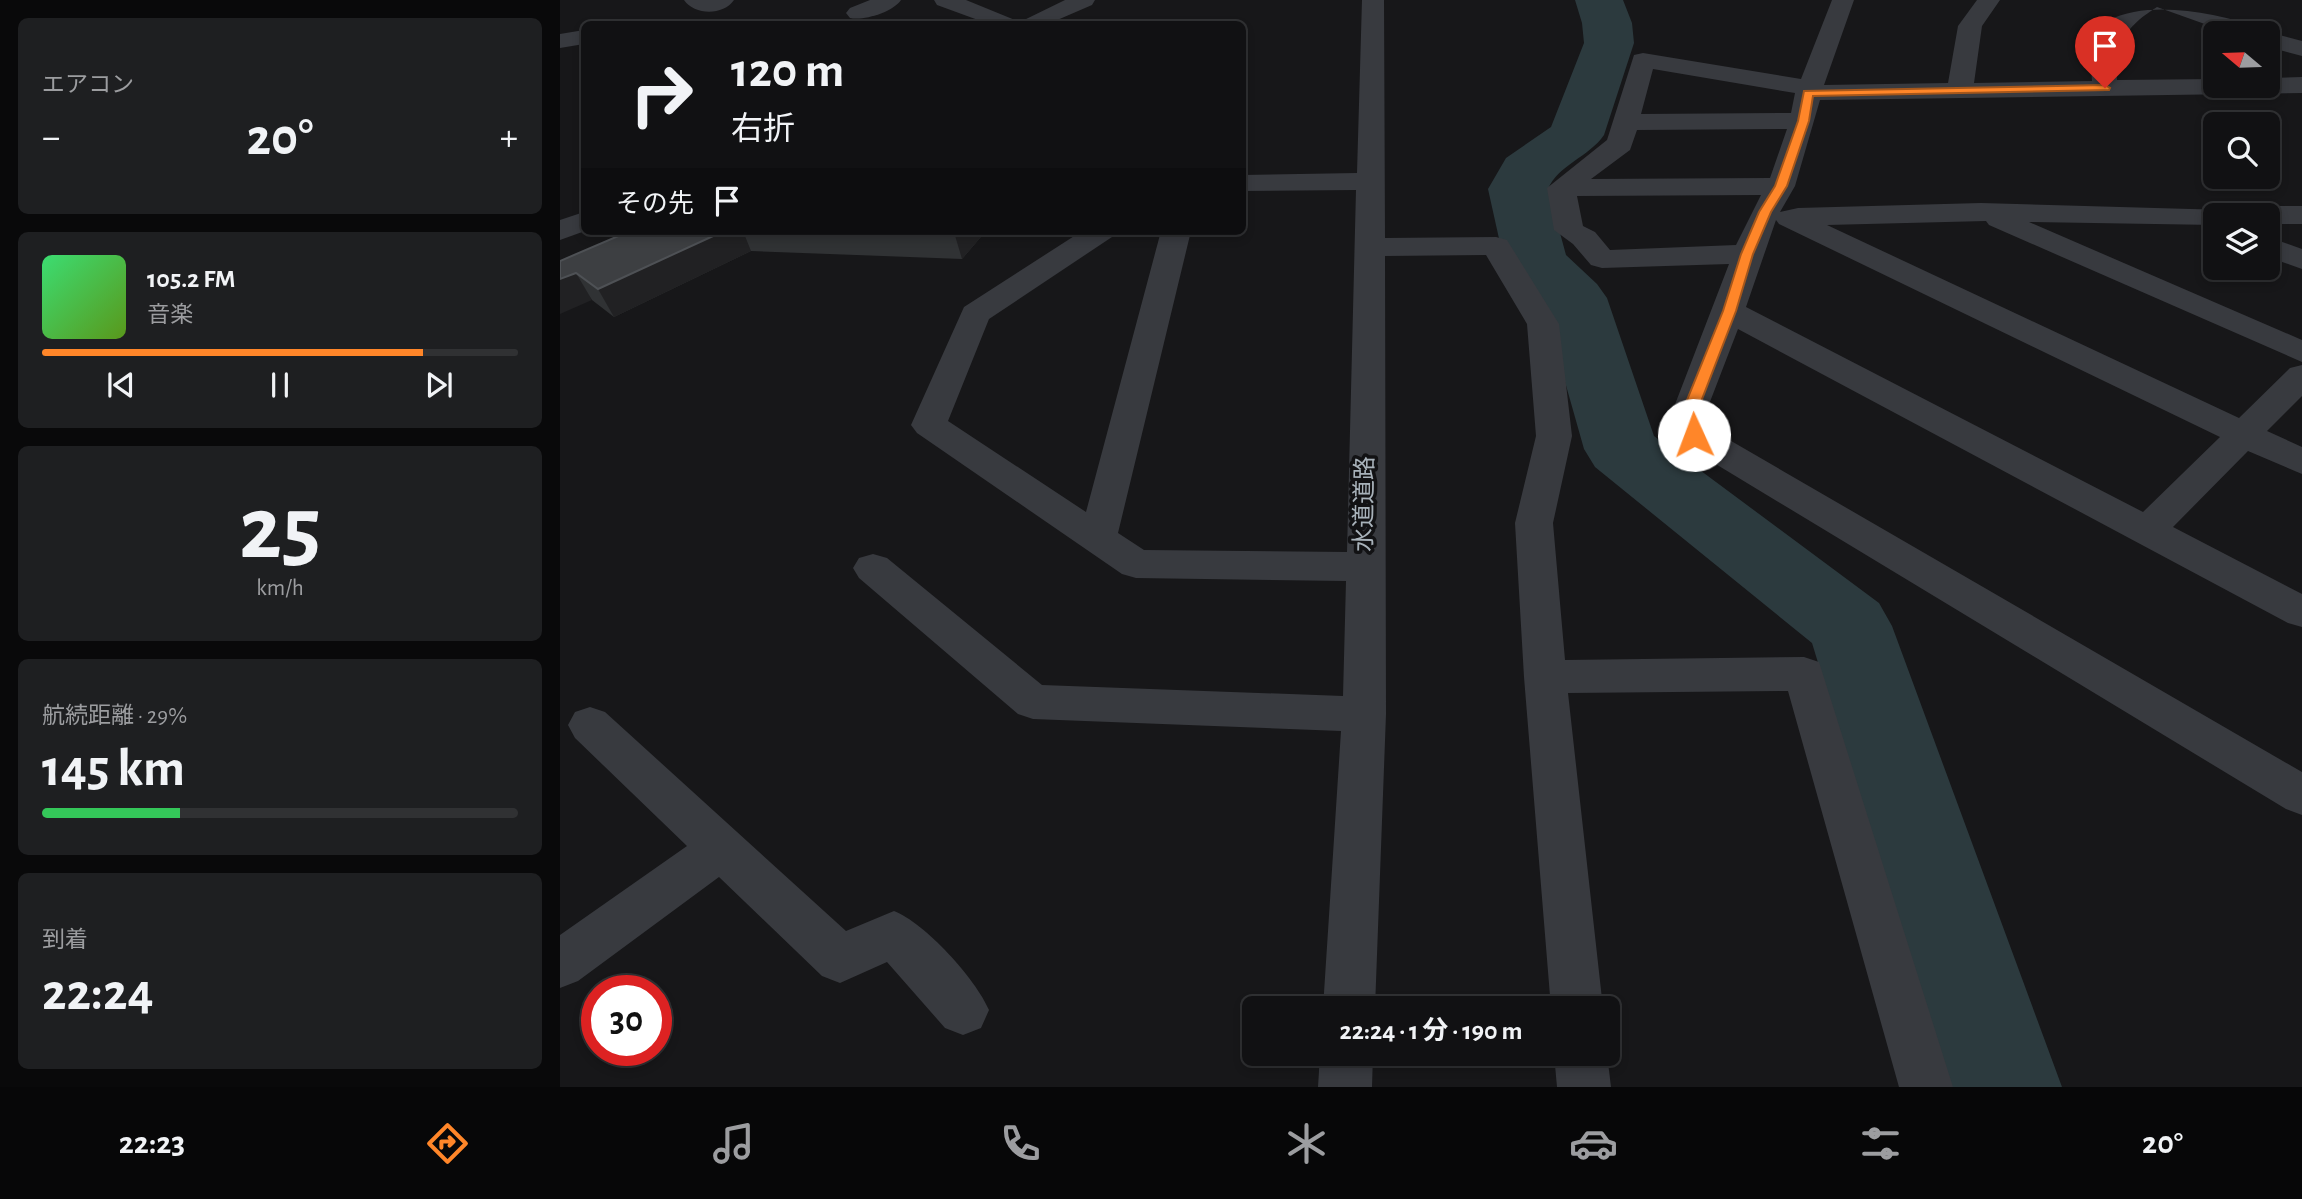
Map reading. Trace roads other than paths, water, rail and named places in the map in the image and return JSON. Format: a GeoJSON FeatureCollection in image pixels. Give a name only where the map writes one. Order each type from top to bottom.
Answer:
{"type":"FeatureCollection","features":[{"type":"Feature","properties":{"kind":"street"},"geometry":{"type":"LineString","coordinates":[[695,0],[702,6],[723,0]]}},
{"type":"Feature","properties":{"kind":"street"},"geometry":{"type":"LineString","coordinates":[[858,13],[890,0]]}},
{"type":"Feature","properties":{"kind":"street"},"geometry":{"type":"LineString","coordinates":[[945,0],[1001,21]]}},
{"type":"Feature","properties":{"kind":"street"},"geometry":{"type":"LineString","coordinates":[[1037,21],[1084,0]]}},
{"type":"Feature","properties":{"kind":"street","name":"水道道路"},"geometry":{"type":"LineString","coordinates":[[1350,996],[1364,714],[1373,0]]}},
{"type":"Feature","properties":{"kind":"street"},"geometry":{"type":"LineString","coordinates":[[1843,0],[1807,101],[1781,186],[1777,215],[1747,254],[1729,311],[1686,420],[1694,435],[2302,795]]}},
{"type":"Feature","properties":{"kind":"street"},"geometry":{"type":"LineString","coordinates":[[1960,89],[1970,26],[1989,0]]}},
{"type":"Feature","properties":{"kind":"street"},"geometry":{"type":"LineString","coordinates":[[2105,88],[2102,64],[2109,36],[2119,23],[2156,1],[2216,21]]}},
{"type":"Feature","properties":{"kind":"street"},"geometry":{"type":"LineString","coordinates":[[560,41],[581,38]]}},
{"type":"Feature","properties":{"kind":"street"},"geometry":{"type":"LineString","coordinates":[[2280,42],[2302,49]]}},
{"type":"Feature","properties":{"kind":"street"},"geometry":{"type":"LineString","coordinates":[[1560,188],[1620,144],[1643,60],[1807,101]]}},
{"type":"Feature","properties":{"kind":"street"},"geometry":{"type":"LineString","coordinates":[[1625,122],[1807,101],[1960,89],[2302,85]]}},
{"type":"Feature","properties":{"kind":"street"},"geometry":{"type":"LineString","coordinates":[[1246,183],[1371,181]]}},
{"type":"Feature","properties":{"kind":"street"},"geometry":{"type":"LineString","coordinates":[[1560,188],[1781,186]]}},
{"type":"Feature","properties":{"kind":"street"},"geometry":{"type":"LineString","coordinates":[[1560,188],[1569,230],[1584,238],[1602,259],[1747,254]]}},
{"type":"Feature","properties":{"kind":"street"},"geometry":{"type":"LineString","coordinates":[[1777,215],[1981,212],[2203,219]]}},
{"type":"Feature","properties":{"kind":"street"},"geometry":{"type":"LineString","coordinates":[[1981,212],[2302,352]]}},
{"type":"Feature","properties":{"kind":"street"},"geometry":{"type":"LineString","coordinates":[[1777,215],[2302,462]]}},
{"type":"Feature","properties":{"kind":"street"},"geometry":{"type":"LineString","coordinates":[[2280,215],[2302,215]]}},
{"type":"Feature","properties":{"kind":"street"},"geometry":{"type":"LineString","coordinates":[[560,231],[581,222]]}},
{"type":"Feature","properties":{"kind":"street"},"geometry":{"type":"LineString","coordinates":[[1096,235],[975,314],[929,425],[1136,564],[1365,567]]}},
{"type":"Feature","properties":{"kind":"street"},"geometry":{"type":"LineString","coordinates":[[1098,538],[1175,235]]}},
{"type":"Feature","properties":{"kind":"street"},"geometry":{"type":"LineString","coordinates":[[1368,247],[1496,246],[1543,324],[1554,436],[1534,523],[1545,677],[1576,996]]}},
{"type":"Feature","properties":{"kind":"street"},"geometry":{"type":"LineString","coordinates":[[2280,251],[2302,260]]}},
{"type":"Feature","properties":{"kind":"street"},"geometry":{"type":"LineString","coordinates":[[1729,311],[2149,529],[2302,612]]}},
{"type":"Feature","properties":{"kind":"street"},"geometry":{"type":"LineString","coordinates":[[2149,529],[2302,376]]}},
{"type":"Feature","properties":{"kind":"street"},"geometry":{"type":"LineString","coordinates":[[873,568],[1033,702],[1364,714]]}},
{"type":"Feature","properties":{"kind":"street"},"geometry":{"type":"LineString","coordinates":[[1545,677],[1804,674],[1926,1087]]}},
{"type":"Feature","properties":{"kind":"street"},"geometry":{"type":"LineString","coordinates":[[590,725],[840,959],[894,934],[963,1010]]}},
{"type":"Feature","properties":{"kind":"street"},"geometry":{"type":"LineString","coordinates":[[560,964],[721,848]]}},
{"type":"Feature","properties":{"kind":"street"},"geometry":{"type":"LineString","coordinates":[[1345,1087],[1346,1066]]}},
{"type":"Feature","properties":{"kind":"street"},"geometry":{"type":"LineString","coordinates":[[1582,1066],[1584,1087]]}},
{"type":"Feature","properties":{"kind":"waterway"},"geometry":{"type":"LineString","coordinates":[[1599,0],[1607,23],[1609,43],[1576,135],[1527,170],[1518,189],[1536,261],[1574,298],[1621,449],[1849,626],[2005,1087]]}}]}
